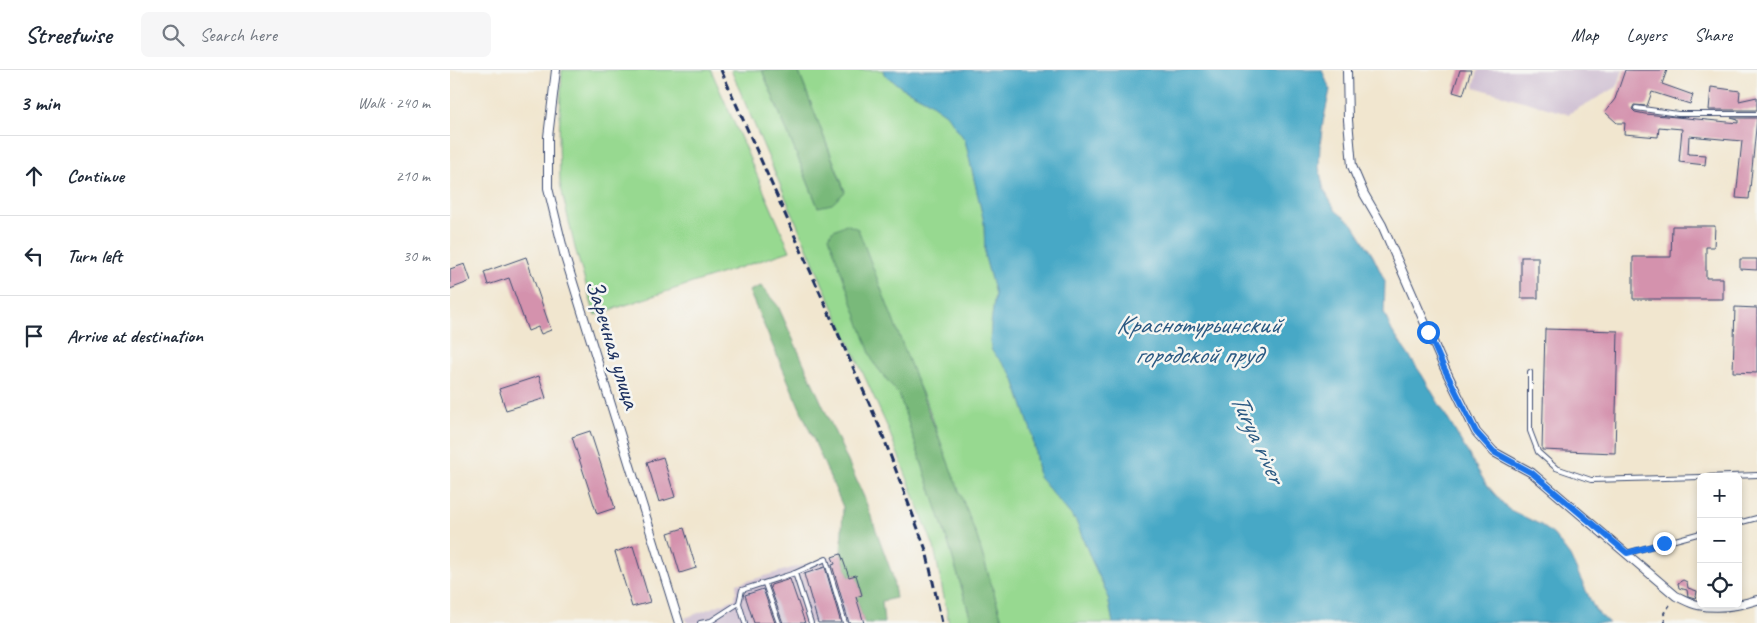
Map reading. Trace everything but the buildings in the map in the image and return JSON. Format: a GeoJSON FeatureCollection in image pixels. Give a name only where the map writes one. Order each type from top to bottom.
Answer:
{"type":"FeatureCollection","features":[{"type":"Feature","properties":{"kind":"street","name":"Заречная улица"},"geometry":{"type":"LineString","coordinates":[[556,70],[548,137],[548,188],[565,258],[679,623]]}},
{"type":"Feature","properties":{"kind":"street"},"geometry":{"type":"LineString","coordinates":[[1347,70],[1348,120],[1352,166],[1364,194],[1382,225],[1444,368],[1476,432],[1494,452],[1532,473],[1676,596],[1697,605],[1713,606],[1741,605],[1757,600]]}},
{"type":"Feature","properties":{"kind":"lane"},"geometry":{"type":"LineString","coordinates":[[1636,108],[1678,114],[1757,114]]}},
{"type":"Feature","properties":{"kind":"lane"},"geometry":{"type":"LineString","coordinates":[[1530,372],[1530,431],[1538,452],[1556,468],[1590,480],[1697,477]]}},
{"type":"Feature","properties":{"kind":"lane"},"geometry":{"type":"LineString","coordinates":[[1742,476],[1757,476]]}},
{"type":"Feature","properties":{"kind":"lane"},"geometry":{"type":"LineString","coordinates":[[1742,522],[1757,518]]}},
{"type":"Feature","properties":{"kind":"lane"},"geometry":{"type":"LineString","coordinates":[[1627,553],[1697,534]]}},
{"type":"Feature","properties":{"kind":"lane"},"geometry":{"type":"LineString","coordinates":[[745,623],[739,603],[742,590],[795,573],[826,559],[845,623]]}},
{"type":"Feature","properties":{"kind":"lane"},"geometry":{"type":"LineString","coordinates":[[795,573],[811,623]]}},
{"type":"Feature","properties":{"kind":"lane"},"geometry":{"type":"LineString","coordinates":[[765,584],[779,623]]}},
{"type":"Feature","properties":{"kind":"lane"},"geometry":{"type":"LineString","coordinates":[[700,623],[711,622],[739,603]]}},
{"type":"Feature","properties":{"kind":"path"},"geometry":{"type":"LineString","coordinates":[[1665,623],[1664,613],[1676,596]]}},
{"type":"Feature","properties":{"kind":"shaded area"},"geometry":{"type":"Polygon","coordinates":[[[1478,70],[1623,70],[1617,87],[1568,114],[1474,87],[1478,70]]]}},
{"type":"Feature","properties":{"kind":"shaded area"},"geometry":{"type":"Polygon","coordinates":[[[841,554],[849,577],[856,575],[862,595],[864,623],[687,623],[685,618],[735,599],[737,584],[841,554]]]}},
{"type":"Feature","properties":{"kind":"green space"},"geometry":{"type":"Polygon","coordinates":[[[562,70],[711,70],[790,251],[595,315],[575,248],[560,183],[559,139],[562,70]]]}},
{"type":"Feature","properties":{"kind":"green space"},"geometry":{"type":"Polygon","coordinates":[[[731,70],[762,70],[818,207],[845,191],[798,70],[883,70],[884,74],[901,87],[947,114],[965,140],[984,222],[985,257],[995,294],[991,324],[992,350],[1012,374],[1032,433],[1039,477],[1076,521],[1107,593],[1113,623],[1003,623],[977,537],[961,499],[928,406],[912,371],[873,362],[899,395],[948,542],[972,623],[949,623],[934,547],[887,426],[823,285],[731,70]]]}},
{"type":"Feature","properties":{"kind":"green space"},"geometry":{"type":"Polygon","coordinates":[[[762,70],[798,70],[845,192],[832,204],[818,207],[762,70]]]}},
{"type":"Feature","properties":{"kind":"green space"},"geometry":{"type":"Polygon","coordinates":[[[846,224],[858,229],[977,537],[1003,623],[972,623],[948,542],[899,395],[873,362],[829,237],[832,231],[846,224]]]}},
{"type":"Feature","properties":{"kind":"green space"},"geometry":{"type":"Polygon","coordinates":[[[761,286],[778,306],[864,497],[892,574],[896,598],[882,601],[884,623],[864,623],[856,597],[862,594],[856,575],[849,577],[841,554],[843,507],[749,291],[761,286]]]}},
{"type":"Feature","properties":{"kind":"water","name":"Краснотурьинский городской пруд"},"geometry":{"type":"Polygon","coordinates":[[[883,70],[1322,70],[1330,90],[1320,145],[1319,168],[1324,190],[1336,211],[1353,224],[1373,256],[1385,281],[1384,313],[1392,331],[1422,375],[1486,484],[1508,509],[1541,525],[1554,535],[1570,556],[1595,610],[1609,623],[1113,623],[1107,593],[1076,521],[1039,477],[1032,433],[1012,374],[992,351],[990,343],[991,324],[995,294],[985,257],[984,222],[965,140],[946,114],[926,100],[901,87],[884,74],[883,70]]]}},
{"type":"Feature","properties":{"kind":"railway"},"geometry":{"type":"LineString","coordinates":[[721,70],[880,428],[926,550],[942,623]]}},
{"type":"Feature","properties":{"kind":"route"},"geometry":{"type":"LineString","coordinates":[[1428,332],[1476,432],[1494,452],[1532,473],[1627,553],[1664,543]]}},
{"type":"Feature","properties":{"kind":"water label","name":"Turya river"},"geometry":{"type":"Point","coordinates":[1258,438]}}]}
